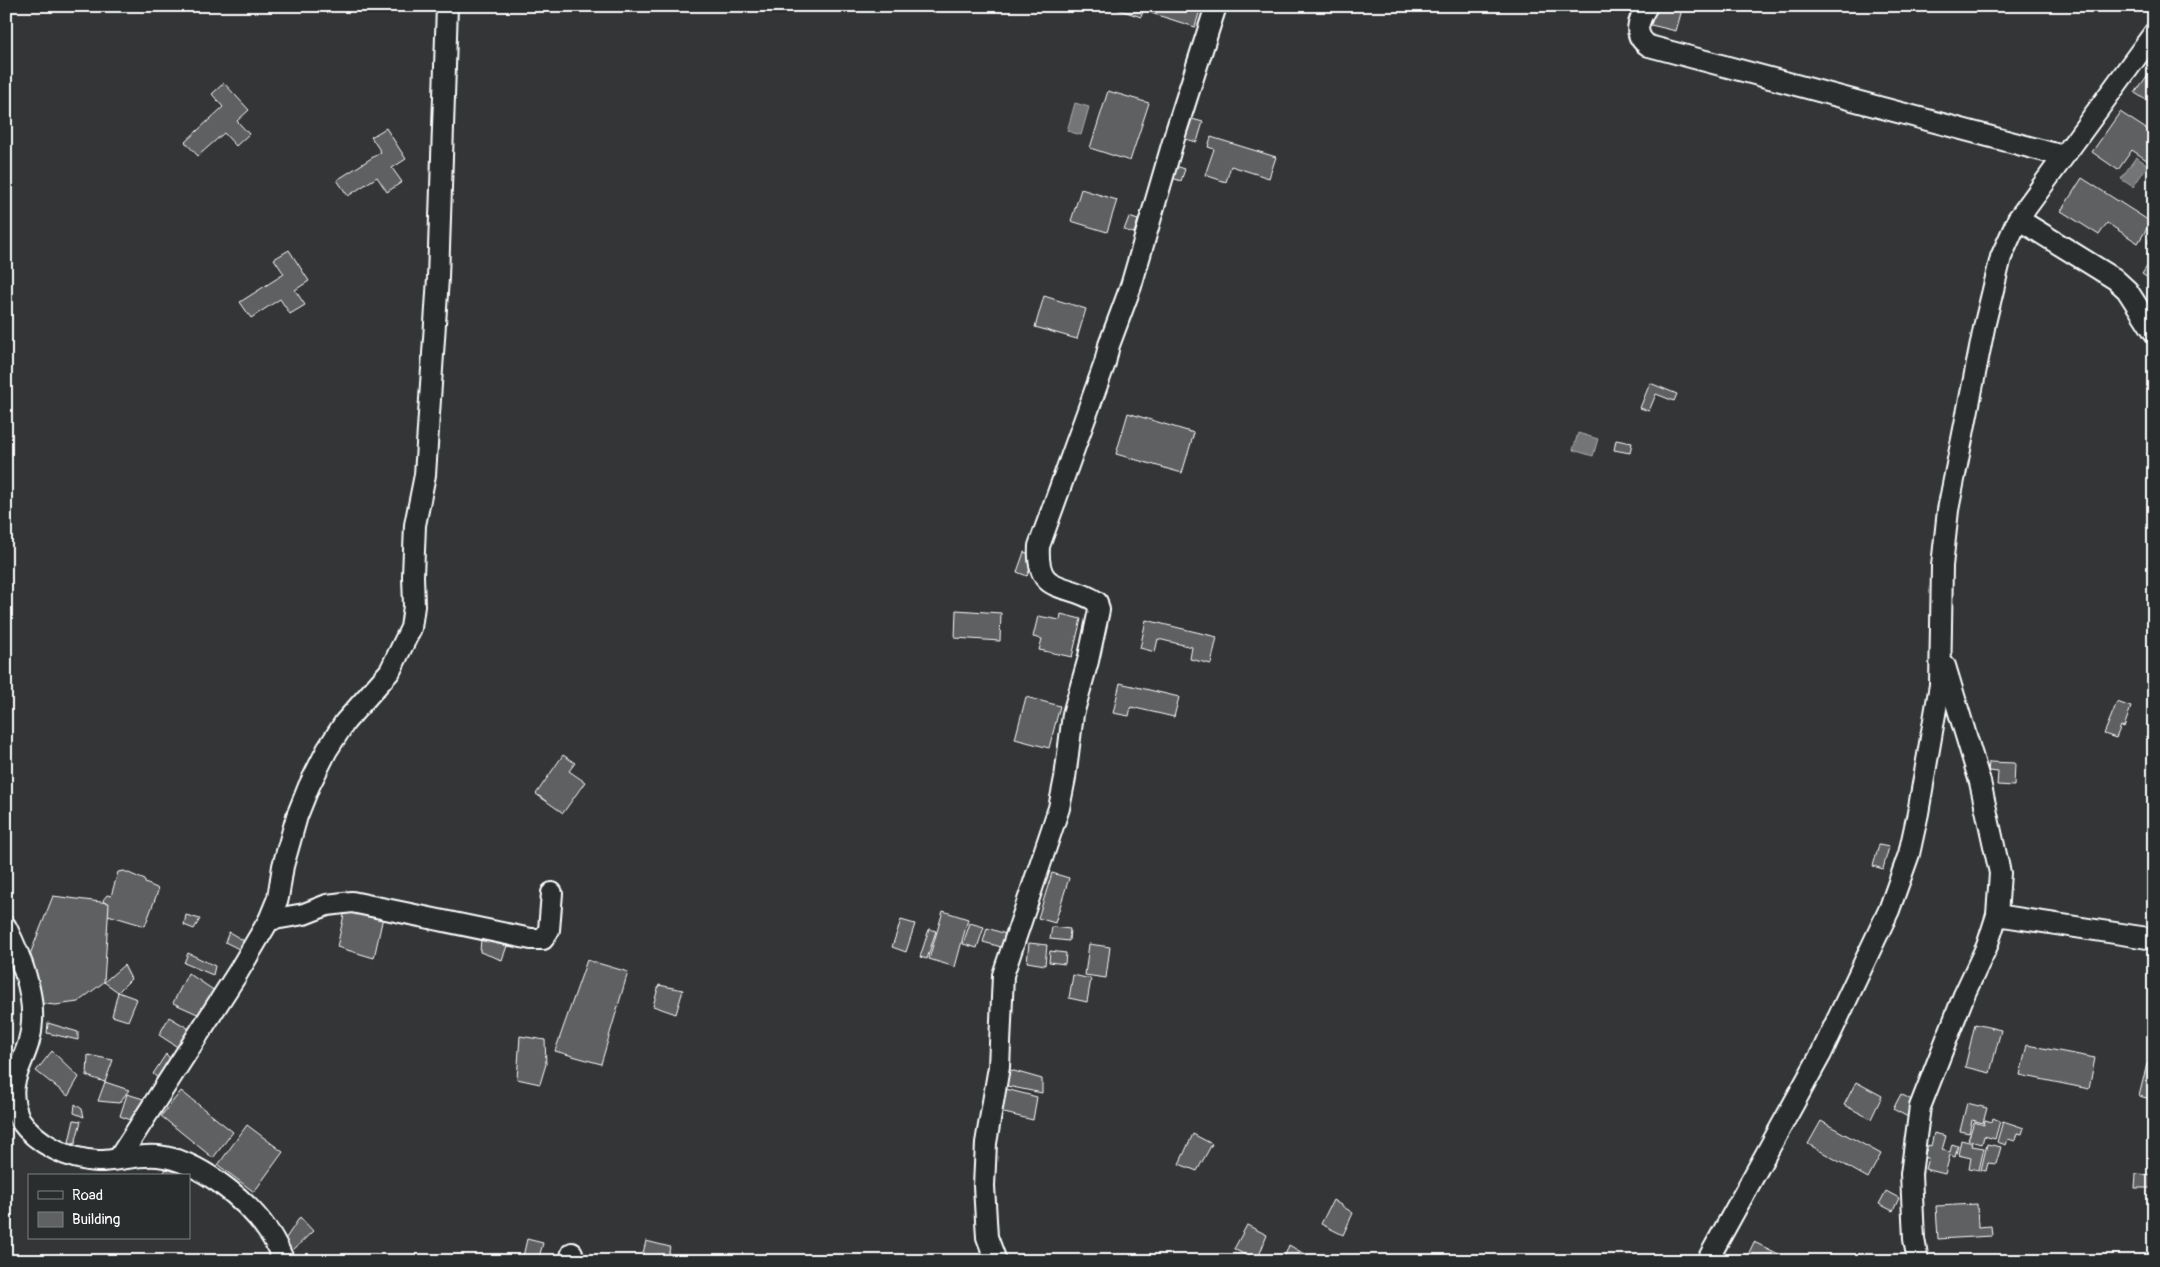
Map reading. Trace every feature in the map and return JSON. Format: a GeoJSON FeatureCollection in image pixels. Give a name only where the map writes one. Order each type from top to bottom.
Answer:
{"type":"FeatureCollection","features":[{"type":"Feature","properties":{"kind":"street"},"geometry":{"type":"LineString","coordinates":[[119,1158],[237,974],[269,920],[278,898],[283,866],[297,816],[309,786],[327,750],[345,722],[390,671],[411,628],[414,606],[413,576],[416,525],[425,475],[438,278],[447,6]]}},
{"type":"Feature","properties":{"kind":"street"},"geometry":{"type":"LineString","coordinates":[[996,1261],[987,1236],[984,1186],[986,1143],[999,1067],[1003,975],[1059,808],[1065,778],[1073,714],[1088,661],[1099,610],[1097,602],[1090,597],[1056,586],[1043,577],[1038,562],[1039,546],[1131,286],[1177,128],[1216,6]]}},
{"type":"Feature","properties":{"kind":"street"},"geometry":{"type":"LineString","coordinates":[[1648,6],[1640,20],[1638,33],[1643,42],[1650,46],[2063,156]]}},
{"type":"Feature","properties":{"kind":"street"},"geometry":{"type":"LineString","coordinates":[[1707,1261],[1821,1054],[1889,910],[1908,854],[1918,813],[1940,685],[1942,566],[1948,510],[2001,257],[2018,219],[2154,33]]}},
{"type":"Feature","properties":{"kind":"street"},"geometry":{"type":"LineString","coordinates":[[2018,219],[2115,279],[2127,290],[2154,332]]}},
{"type":"Feature","properties":{"kind":"street"},"geometry":{"type":"LineString","coordinates":[[1918,1261],[1914,1239],[1911,1174],[1920,1107],[1964,995],[1987,946],[1997,915],[2000,873],[1980,782],[1940,650]]}},
{"type":"Feature","properties":{"kind":"street"},"geometry":{"type":"LineString","coordinates":[[269,920],[304,914],[327,905],[352,902],[530,939],[543,939],[550,930],[552,893]]}},
{"type":"Feature","properties":{"kind":"street"},"geometry":{"type":"LineString","coordinates":[[1997,915],[2154,939]]}},
{"type":"Feature","properties":{"kind":"street"},"geometry":{"type":"LineString","coordinates":[[6,927],[18,950],[26,978],[33,1020],[27,1047],[11,1079],[9,1096],[10,1106],[22,1122],[39,1139],[57,1151],[84,1159],[98,1161],[141,1155],[179,1160],[212,1178],[250,1208],[269,1232],[284,1261]]}},
{"type":"Feature","properties":{"kind":"shaded area"},"geometry":{"type":"Polygon","coordinates":[[[1075,103],[1089,107],[1081,135],[1067,131],[1075,103]]]}},
{"type":"Feature","properties":{"kind":"shaded area"},"geometry":{"type":"Polygon","coordinates":[[[2136,157],[2148,165],[2133,187],[2121,179],[2136,157]]]}},
{"type":"Feature","properties":{"kind":"shaded area"},"geometry":{"type":"Polygon","coordinates":[[[1578,433],[1598,439],[1593,456],[1573,450],[1578,433]]]}},
{"type":"Feature","properties":{"kind":"building"},"geometry":{"type":"Polygon","coordinates":[[[1108,6],[1145,6],[1141,17],[1108,6]]]}},
{"type":"Feature","properties":{"kind":"building"},"geometry":{"type":"Polygon","coordinates":[[[1153,6],[1201,6],[1195,27],[1151,13],[1153,6]]]}},
{"type":"Feature","properties":{"kind":"building"},"geometry":{"type":"Polygon","coordinates":[[[1656,6],[1683,6],[1676,31],[1651,25],[1656,6]]]}},
{"type":"Feature","properties":{"kind":"building"},"geometry":{"type":"Polygon","coordinates":[[[2154,66],[2154,105],[2135,93],[2154,66]]]}},
{"type":"Feature","properties":{"kind":"building"},"geometry":{"type":"Polygon","coordinates":[[[224,83],[249,110],[237,121],[249,134],[236,146],[224,133],[198,156],[185,142],[223,107],[212,94],[224,83]]]}},
{"type":"Feature","properties":{"kind":"building"},"geometry":{"type":"Polygon","coordinates":[[[1108,91],[1149,103],[1130,161],[1090,148],[1108,91]]]}},
{"type":"Feature","properties":{"kind":"building"},"geometry":{"type":"Polygon","coordinates":[[[2120,112],[2154,134],[2154,165],[2132,150],[2118,170],[2092,152],[2120,112]]]}},
{"type":"Feature","properties":{"kind":"building"},"geometry":{"type":"Polygon","coordinates":[[[1192,119],[1203,122],[1197,142],[1185,139],[1192,119]]]}},
{"type":"Feature","properties":{"kind":"building"},"geometry":{"type":"Polygon","coordinates":[[[386,128],[406,159],[392,168],[402,182],[387,192],[377,177],[348,196],[337,180],[381,152],[371,137],[386,128]]]}},
{"type":"Feature","properties":{"kind":"building"},"geometry":{"type":"Polygon","coordinates":[[[1211,137],[1276,157],[1269,178],[1231,166],[1226,182],[1205,175],[1214,149],[1208,147],[1211,137]]]}},
{"type":"Feature","properties":{"kind":"building"},"geometry":{"type":"Polygon","coordinates":[[[1176,166],[1185,169],[1181,181],[1172,178],[1176,166]]]}},
{"type":"Feature","properties":{"kind":"building"},"geometry":{"type":"Polygon","coordinates":[[[2082,178],[2151,222],[2138,243],[2107,223],[2099,235],[2061,211],[2082,178]]]}},
{"type":"Feature","properties":{"kind":"building"},"geometry":{"type":"Polygon","coordinates":[[[1081,189],[1117,200],[1107,232],[1071,221],[1081,189]]]}},
{"type":"Feature","properties":{"kind":"building"},"geometry":{"type":"Polygon","coordinates":[[[1129,217],[1138,220],[1134,233],[1124,230],[1129,217]]]}},
{"type":"Feature","properties":{"kind":"building"},"geometry":{"type":"Polygon","coordinates":[[[2154,232],[2154,247],[2147,242],[2154,232]]]}},
{"type":"Feature","properties":{"kind":"building"},"geometry":{"type":"Polygon","coordinates":[[[289,250],[309,281],[295,290],[305,305],[290,314],[280,299],[251,318],[240,302],[284,274],[274,259],[289,250]]]}},
{"type":"Feature","properties":{"kind":"building"},"geometry":{"type":"Polygon","coordinates":[[[2154,256],[2154,282],[2142,274],[2154,256]]]}},
{"type":"Feature","properties":{"kind":"building"},"geometry":{"type":"Polygon","coordinates":[[[1044,296],[1086,309],[1077,339],[1035,327],[1044,296]]]}},
{"type":"Feature","properties":{"kind":"building"},"geometry":{"type":"Polygon","coordinates":[[[1650,383],[1677,394],[1674,401],[1656,394],[1649,411],[1640,408],[1650,383]]]}},
{"type":"Feature","properties":{"kind":"building"},"geometry":{"type":"Polygon","coordinates":[[[1128,413],[1194,433],[1182,473],[1116,454],[1128,413]]]}},
{"type":"Feature","properties":{"kind":"building"},"geometry":{"type":"Polygon","coordinates":[[[1616,440],[1632,443],[1630,453],[1614,450],[1616,440]]]}},
{"type":"Feature","properties":{"kind":"building"},"geometry":{"type":"Polygon","coordinates":[[[1024,552],[1035,556],[1027,576],[1017,572],[1024,552]]]}},
{"type":"Feature","properties":{"kind":"building"},"geometry":{"type":"Polygon","coordinates":[[[956,610],[1001,613],[1000,641],[955,638],[956,610]]]}},
{"type":"Feature","properties":{"kind":"building"},"geometry":{"type":"Polygon","coordinates":[[[1061,614],[1081,619],[1072,657],[1039,650],[1042,639],[1033,637],[1038,616],[1060,620],[1061,614]]]}},
{"type":"Feature","properties":{"kind":"building"},"geometry":{"type":"Polygon","coordinates":[[[1146,620],[1217,637],[1211,664],[1190,659],[1192,647],[1158,639],[1155,652],[1140,648],[1146,620]]]}},
{"type":"Feature","properties":{"kind":"building"},"geometry":{"type":"Polygon","coordinates":[[[1120,683],[1179,697],[1174,717],[1131,707],[1129,716],[1113,713],[1120,683]]]}},
{"type":"Feature","properties":{"kind":"building"},"geometry":{"type":"Polygon","coordinates":[[[1026,697],[1060,706],[1049,748],[1015,739],[1026,697]]]}},
{"type":"Feature","properties":{"kind":"building"},"geometry":{"type":"Polygon","coordinates":[[[2117,702],[2131,707],[2124,727],[2121,726],[2116,738],[2104,734],[2117,702]]]}},
{"type":"Feature","properties":{"kind":"building"},"geometry":{"type":"Polygon","coordinates":[[[563,755],[575,763],[569,771],[585,782],[563,813],[536,794],[563,755]]]}},
{"type":"Feature","properties":{"kind":"building"},"geometry":{"type":"Polygon","coordinates":[[[1989,762],[2015,763],[2014,786],[1997,785],[1998,772],[1988,771],[1989,762]]]}},
{"type":"Feature","properties":{"kind":"building"},"geometry":{"type":"Polygon","coordinates":[[[1879,845],[1889,847],[1883,869],[1873,866],[1879,845]]]}},
{"type":"Feature","properties":{"kind":"building"},"geometry":{"type":"Polygon","coordinates":[[[124,871],[145,880],[145,883],[157,888],[158,891],[145,926],[108,915],[103,900],[107,895],[111,896],[118,872],[124,871]]]}},
{"type":"Feature","properties":{"kind":"building"},"geometry":{"type":"Polygon","coordinates":[[[1052,873],[1069,878],[1055,923],[1038,918],[1052,873]]]}},
{"type":"Feature","properties":{"kind":"building"},"geometry":{"type":"Polygon","coordinates":[[[53,896],[109,903],[104,982],[78,1002],[56,1005],[33,1003],[27,962],[53,896]]]}},
{"type":"Feature","properties":{"kind":"building"},"geometry":{"type":"Polygon","coordinates":[[[345,910],[383,917],[374,958],[337,947],[345,910]]]}},
{"type":"Feature","properties":{"kind":"building"},"geometry":{"type":"Polygon","coordinates":[[[943,911],[968,919],[955,967],[929,959],[943,911]]]}},
{"type":"Feature","properties":{"kind":"building"},"geometry":{"type":"Polygon","coordinates":[[[186,915],[200,919],[194,929],[184,925],[186,915]]]}},
{"type":"Feature","properties":{"kind":"building"},"geometry":{"type":"Polygon","coordinates":[[[901,920],[915,924],[906,952],[892,947],[901,920]]]}},
{"type":"Feature","properties":{"kind":"building"},"geometry":{"type":"Polygon","coordinates":[[[970,923],[984,927],[977,948],[963,944],[970,923]]]}},
{"type":"Feature","properties":{"kind":"building"},"geometry":{"type":"Polygon","coordinates":[[[1052,927],[1070,929],[1069,941],[1050,939],[1052,927]]]}},
{"type":"Feature","properties":{"kind":"building"},"geometry":{"type":"Polygon","coordinates":[[[987,928],[1009,935],[1005,948],[983,942],[987,928]]]}},
{"type":"Feature","properties":{"kind":"building"},"geometry":{"type":"Polygon","coordinates":[[[929,929],[936,931],[927,959],[920,957],[929,929]]]}},
{"type":"Feature","properties":{"kind":"building"},"geometry":{"type":"Polygon","coordinates":[[[229,932],[246,942],[241,950],[225,942],[229,932]]]}},
{"type":"Feature","properties":{"kind":"building"},"geometry":{"type":"Polygon","coordinates":[[[481,939],[507,946],[502,960],[480,952],[481,939]]]}},
{"type":"Feature","properties":{"kind":"building"},"geometry":{"type":"Polygon","coordinates":[[[1029,943],[1047,945],[1045,965],[1027,962],[1029,943]]]}},
{"type":"Feature","properties":{"kind":"building"},"geometry":{"type":"Polygon","coordinates":[[[1089,944],[1110,947],[1106,978],[1085,975],[1089,944]]]}},
{"type":"Feature","properties":{"kind":"building"},"geometry":{"type":"Polygon","coordinates":[[[1050,951],[1066,953],[1065,964],[1049,962],[1050,951]]]}},
{"type":"Feature","properties":{"kind":"building"},"geometry":{"type":"Polygon","coordinates":[[[188,953],[215,966],[213,975],[184,963],[188,953]]]}},
{"type":"Feature","properties":{"kind":"building"},"geometry":{"type":"Polygon","coordinates":[[[587,960],[628,972],[601,1064],[555,1051],[587,960]]]}},
{"type":"Feature","properties":{"kind":"building"},"geometry":{"type":"Polygon","coordinates":[[[124,965],[131,979],[118,992],[104,982],[124,965]]]}},
{"type":"Feature","properties":{"kind":"building"},"geometry":{"type":"Polygon","coordinates":[[[188,973],[218,993],[204,1017],[173,1003],[188,973]]]}},
{"type":"Feature","properties":{"kind":"building"},"geometry":{"type":"Polygon","coordinates":[[[1073,975],[1091,979],[1087,1002],[1069,998],[1073,975]]]}},
{"type":"Feature","properties":{"kind":"building"},"geometry":{"type":"Polygon","coordinates":[[[659,985],[683,990],[676,1014],[653,1006],[659,985]]]}},
{"type":"Feature","properties":{"kind":"building"},"geometry":{"type":"Polygon","coordinates":[[[118,992],[137,999],[128,1021],[112,1016],[118,992]]]}},
{"type":"Feature","properties":{"kind":"building"},"geometry":{"type":"Polygon","coordinates":[[[169,1017],[193,1031],[179,1048],[159,1035],[169,1017]]]}},
{"type":"Feature","properties":{"kind":"building"},"geometry":{"type":"Polygon","coordinates":[[[48,1023],[78,1032],[78,1040],[47,1033],[48,1023]]]}},
{"type":"Feature","properties":{"kind":"building"},"geometry":{"type":"Polygon","coordinates":[[[1975,1024],[2001,1030],[1990,1073],[1965,1067],[1975,1024]]]}},
{"type":"Feature","properties":{"kind":"building"},"geometry":{"type":"Polygon","coordinates":[[[520,1036],[545,1040],[546,1064],[540,1084],[517,1079],[520,1036]]]}},
{"type":"Feature","properties":{"kind":"building"},"geometry":{"type":"Polygon","coordinates":[[[2027,1045],[2095,1058],[2089,1089],[2020,1075],[2027,1045]]]}},
{"type":"Feature","properties":{"kind":"building"},"geometry":{"type":"Polygon","coordinates":[[[52,1051],[79,1077],[68,1096],[36,1071],[52,1051]]]}},
{"type":"Feature","properties":{"kind":"building"},"geometry":{"type":"Polygon","coordinates":[[[166,1054],[176,1065],[163,1082],[153,1074],[166,1054]]]}},
{"type":"Feature","properties":{"kind":"building"},"geometry":{"type":"Polygon","coordinates":[[[88,1055],[113,1060],[105,1082],[87,1076],[88,1055]]]}},
{"type":"Feature","properties":{"kind":"building"},"geometry":{"type":"Polygon","coordinates":[[[2147,1064],[2154,1066],[2154,1100],[2139,1096],[2147,1064]]]}},
{"type":"Feature","properties":{"kind":"building"},"geometry":{"type":"Polygon","coordinates":[[[1007,1069],[1042,1079],[1042,1093],[1007,1086],[1007,1069]]]}},
{"type":"Feature","properties":{"kind":"building"},"geometry":{"type":"Polygon","coordinates":[[[105,1082],[129,1090],[119,1103],[98,1101],[105,1082]]]}},
{"type":"Feature","properties":{"kind":"building"},"geometry":{"type":"Polygon","coordinates":[[[1856,1082],[1882,1096],[1871,1119],[1844,1105],[1856,1082]]]}},
{"type":"Feature","properties":{"kind":"building"},"geometry":{"type":"Polygon","coordinates":[[[1006,1089],[1037,1097],[1033,1120],[1000,1112],[1006,1089]]]}},
{"type":"Feature","properties":{"kind":"building"},"geometry":{"type":"Polygon","coordinates":[[[181,1091],[233,1132],[213,1158],[161,1116],[181,1091]]]}},
{"type":"Feature","properties":{"kind":"building"},"geometry":{"type":"Polygon","coordinates":[[[127,1094],[150,1101],[136,1122],[120,1116],[127,1094]]]}},
{"type":"Feature","properties":{"kind":"building"},"geometry":{"type":"Polygon","coordinates":[[[1901,1094],[1915,1102],[1908,1117],[1893,1109],[1901,1094]]]}},
{"type":"Feature","properties":{"kind":"building"},"geometry":{"type":"Polygon","coordinates":[[[1967,1103],[1987,1108],[1983,1123],[1972,1120],[1969,1133],[1960,1131],[1967,1103]]]}},
{"type":"Feature","properties":{"kind":"building"},"geometry":{"type":"Polygon","coordinates":[[[75,1104],[82,1109],[84,1117],[74,1113],[75,1104]]]}},
{"type":"Feature","properties":{"kind":"building"},"geometry":{"type":"Polygon","coordinates":[[[1993,1118],[2000,1121],[1995,1139],[1984,1136],[1982,1144],[1968,1140],[1974,1122],[1984,1125],[1985,1120],[1992,1122],[1993,1118]]]}},
{"type":"Feature","properties":{"kind":"building"},"geometry":{"type":"Polygon","coordinates":[[[74,1120],[81,1121],[75,1144],[69,1142],[74,1120]]]}},
{"type":"Feature","properties":{"kind":"building"},"geometry":{"type":"Polygon","coordinates":[[[1821,1121],[1881,1154],[1868,1178],[1808,1144],[1821,1121]]]}},
{"type":"Feature","properties":{"kind":"building"},"geometry":{"type":"Polygon","coordinates":[[[2003,1121],[2024,1128],[2022,1134],[2017,1133],[2015,1141],[2008,1139],[2006,1145],[1997,1142],[2003,1121]]]}},
{"type":"Feature","properties":{"kind":"building"},"geometry":{"type":"Polygon","coordinates":[[[247,1125],[283,1152],[254,1192],[218,1165],[247,1125]]]}},
{"type":"Feature","properties":{"kind":"building"},"geometry":{"type":"Polygon","coordinates":[[[1934,1133],[1946,1136],[1942,1150],[1950,1152],[1952,1144],[1958,1146],[1955,1157],[1950,1155],[1945,1174],[1925,1169],[1928,1158],[1924,1157],[1928,1145],[1931,1146],[1934,1133]]]}},
{"type":"Feature","properties":{"kind":"building"},"geometry":{"type":"Polygon","coordinates":[[[1193,1134],[1212,1144],[1197,1171],[1179,1164],[1193,1134]]]}},
{"type":"Feature","properties":{"kind":"building"},"geometry":{"type":"Polygon","coordinates":[[[1961,1140],[1973,1143],[1972,1146],[1984,1148],[1979,1170],[1969,1168],[1971,1158],[1958,1155],[1961,1140]]]}},
{"type":"Feature","properties":{"kind":"building"},"geometry":{"type":"Polygon","coordinates":[[[1987,1144],[2001,1147],[1996,1164],[1988,1163],[1986,1171],[1981,1170],[1987,1144]]]}},
{"type":"Feature","properties":{"kind":"building"},"geometry":{"type":"Polygon","coordinates":[[[168,1165],[180,1174],[163,1174],[168,1165]]]}},
{"type":"Feature","properties":{"kind":"building"},"geometry":{"type":"Polygon","coordinates":[[[2136,1174],[2154,1175],[2154,1188],[2135,1188],[2136,1174]]]}},
{"type":"Feature","properties":{"kind":"building"},"geometry":{"type":"Polygon","coordinates":[[[1886,1191],[1899,1198],[1893,1211],[1879,1204],[1886,1191]]]}},
{"type":"Feature","properties":{"kind":"building"},"geometry":{"type":"Polygon","coordinates":[[[1333,1200],[1353,1213],[1343,1235],[1321,1224],[1333,1200]]]}},
{"type":"Feature","properties":{"kind":"building"},"geometry":{"type":"Polygon","coordinates":[[[1977,1204],[1978,1227],[1991,1226],[1992,1236],[1938,1239],[1936,1206],[1977,1204]]]}},
{"type":"Feature","properties":{"kind":"building"},"geometry":{"type":"Polygon","coordinates":[[[300,1217],[313,1231],[291,1252],[282,1244],[300,1217]]]}},
{"type":"Feature","properties":{"kind":"building"},"geometry":{"type":"Polygon","coordinates":[[[1247,1225],[1267,1235],[1257,1261],[1234,1249],[1247,1225]]]}},
{"type":"Feature","properties":{"kind":"building"},"geometry":{"type":"Polygon","coordinates":[[[527,1239],[543,1243],[538,1261],[522,1261],[527,1239]]]}},
{"type":"Feature","properties":{"kind":"building"},"geometry":{"type":"Polygon","coordinates":[[[646,1241],[670,1247],[667,1261],[641,1261],[646,1241]]]}},
{"type":"Feature","properties":{"kind":"building"},"geometry":{"type":"Polygon","coordinates":[[[1754,1242],[1793,1261],[1745,1261],[1754,1242]]]}},
{"type":"Feature","properties":{"kind":"building"},"geometry":{"type":"Polygon","coordinates":[[[1289,1245],[1311,1258],[1309,1261],[1283,1261],[1289,1245]]]}},
{"type":"Feature","properties":{"kind":"building"},"geometry":{"type":"Polygon","coordinates":[[[587,1255],[609,1261],[586,1261],[587,1255]]]}},
{"type":"Feature","properties":{"kind":"building"},"geometry":{"type":"Polygon","coordinates":[[[490,1256],[512,1261],[486,1261],[490,1256]]]}}]}
